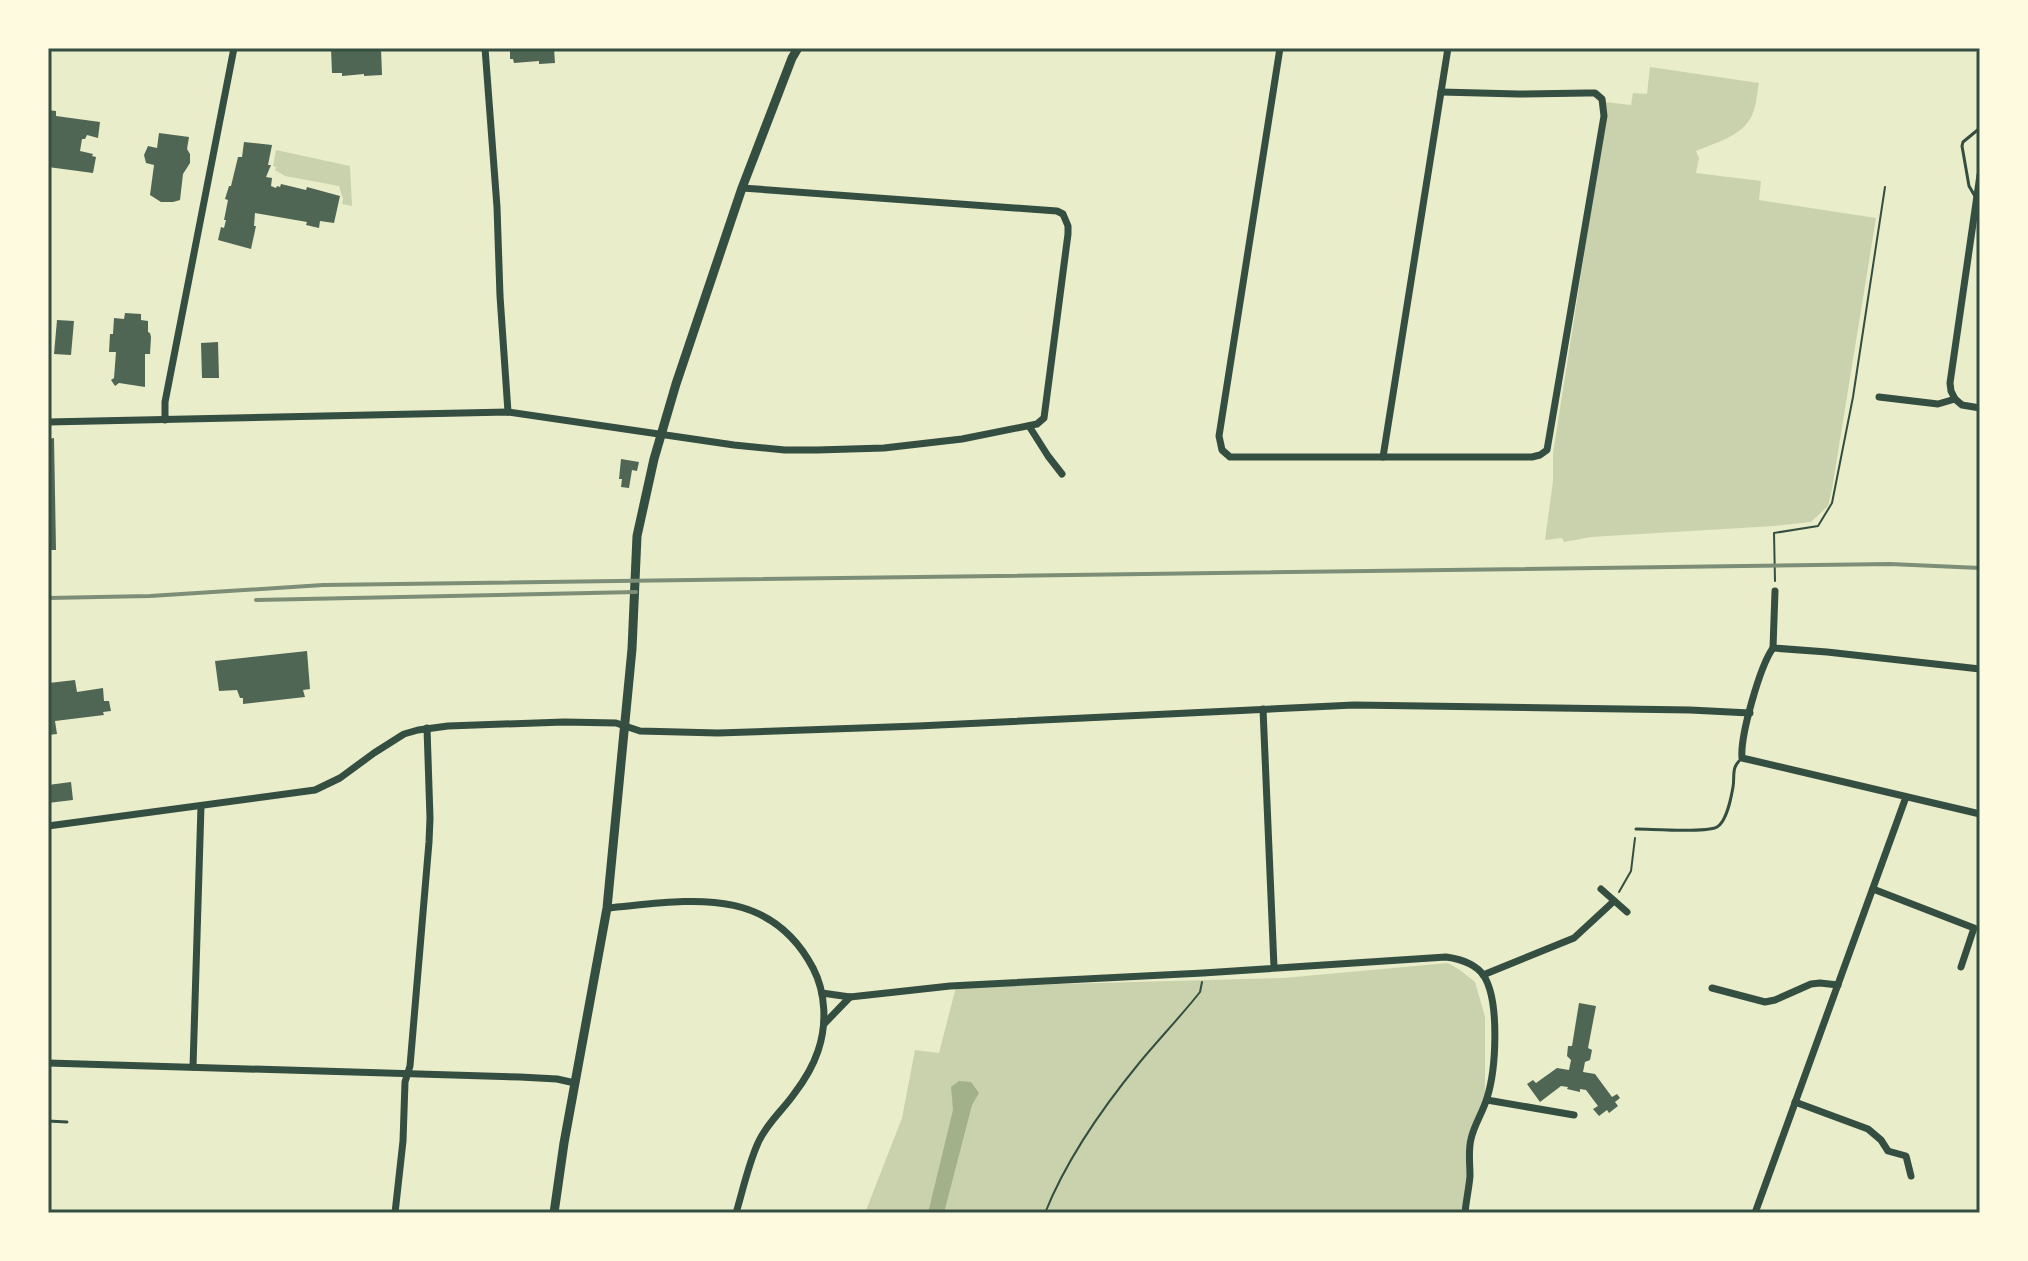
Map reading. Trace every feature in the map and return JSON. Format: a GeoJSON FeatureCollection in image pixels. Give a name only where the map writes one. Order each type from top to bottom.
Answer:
{"type":"FeatureCollection","features":[{"type":"Feature","properties":{"kind":"main road"},"geometry":{"type":"LineString","coordinates":[[554,1213],[607,908],[634,621],[635,559],[640,517],[660,435],[742,188],[794,51]]}},
{"type":"Feature","properties":{"kind":"street"},"geometry":{"type":"LineString","coordinates":[[165,420],[165,402],[234,48]]}},
{"type":"Feature","properties":{"kind":"street"},"geometry":{"type":"LineString","coordinates":[[485,48],[508,412]]}},
{"type":"Feature","properties":{"kind":"street"},"geometry":{"type":"LineString","coordinates":[[1280,48],[1219,436],[1222,450],[1230,457],[1532,457],[1547,450],[1604,116],[1602,99],[1595,93],[1441,92]]}},
{"type":"Feature","properties":{"kind":"street"},"geometry":{"type":"LineString","coordinates":[[1383,457],[1448,48]]}},
{"type":"Feature","properties":{"kind":"street"},"geometry":{"type":"LineString","coordinates":[[1980,175],[1950,383],[1955,399],[1962,405],[1980,408]]}},
{"type":"Feature","properties":{"kind":"street"},"geometry":{"type":"LineString","coordinates":[[48,422],[508,412],[762,448],[845,450],[962,439],[1041,421],[1046,411],[1068,234],[1063,214],[1057,211],[742,188]]}},
{"type":"Feature","properties":{"kind":"street"},"geometry":{"type":"LineString","coordinates":[[1879,397],[1938,404],[1955,399]]}},
{"type":"Feature","properties":{"kind":"street"},"geometry":{"type":"LineString","coordinates":[[1029,426],[1062,474]]}},
{"type":"Feature","properties":{"kind":"street"},"geometry":{"type":"LineString","coordinates":[[1775,591],[1773,648],[1758,683],[1742,758],[1980,814]]}},
{"type":"Feature","properties":{"kind":"street"},"geometry":{"type":"LineString","coordinates":[[1773,648],[1980,669]]}},
{"type":"Feature","properties":{"kind":"street"},"geometry":{"type":"LineString","coordinates":[[48,826],[324,787],[413,731],[471,724],[616,723],[640,731],[718,733],[1354,705],[1750,713]]}},
{"type":"Feature","properties":{"kind":"street"},"geometry":{"type":"LineString","coordinates":[[1263,709],[1274,967]]}},
{"type":"Feature","properties":{"kind":"street"},"geometry":{"type":"LineString","coordinates":[[395,1213],[429,842],[427,728]]}},
{"type":"Feature","properties":{"kind":"street"},"geometry":{"type":"LineString","coordinates":[[1755,1213],[1906,797]]}},
{"type":"Feature","properties":{"kind":"street"},"geometry":{"type":"LineString","coordinates":[[193,1067],[201,806]]}},
{"type":"Feature","properties":{"kind":"street"},"geometry":{"type":"LineString","coordinates":[[1601,889],[1627,912]]}},
{"type":"Feature","properties":{"kind":"street"},"geometry":{"type":"LineString","coordinates":[[1873,889],[1974,928],[1961,967]]}},
{"type":"Feature","properties":{"kind":"street"},"geometry":{"type":"LineString","coordinates":[[607,908],[694,901],[729,904],[757,912],[783,929],[802,948],[815,973],[822,993],[825,1023],[818,1051],[809,1072],[758,1142],[736,1213]]}},
{"type":"Feature","properties":{"kind":"street"},"geometry":{"type":"LineString","coordinates":[[1483,975],[1574,938],[1614,901]]}},
{"type":"Feature","properties":{"kind":"street"},"geometry":{"type":"LineString","coordinates":[[822,993],[850,997],[950,986],[1446,957],[1470,964],[1483,975],[1491,993],[1494,1055],[1487,1100],[1471,1136],[1465,1213]]}},
{"type":"Feature","properties":{"kind":"street"},"geometry":{"type":"LineString","coordinates":[[1712,988],[1765,1002],[1811,984],[1838,985]]}},
{"type":"Feature","properties":{"kind":"street"},"geometry":{"type":"LineString","coordinates":[[825,1023],[850,997]]}},
{"type":"Feature","properties":{"kind":"street"},"geometry":{"type":"LineString","coordinates":[[48,1063],[557,1079],[575,1083]]}},
{"type":"Feature","properties":{"kind":"street"},"geometry":{"type":"LineString","coordinates":[[1487,1100],[1574,1115]]}},
{"type":"Feature","properties":{"kind":"street"},"geometry":{"type":"LineString","coordinates":[[1795,1102],[1868,1129],[1888,1151],[1906,1156],[1911,1176]]}},
{"type":"Feature","properties":{"kind":"lane"},"geometry":{"type":"LineString","coordinates":[[1977,199],[1969,186],[1962,146],[1980,128]]}},
{"type":"Feature","properties":{"kind":"lane"},"geometry":{"type":"LineString","coordinates":[[1636,829],[1705,830],[1718,827],[1724,819],[1733,786],[1735,764],[1742,758]]}},
{"type":"Feature","properties":{"kind":"lane"},"geometry":{"type":"LineString","coordinates":[[48,1121],[67,1122]]}},
{"type":"Feature","properties":{"kind":"path"},"geometry":{"type":"LineString","coordinates":[[1775,591],[1774,533],[1818,526],[1832,503],[1853,397],[1885,187]]}},
{"type":"Feature","properties":{"kind":"path"},"geometry":{"type":"LineString","coordinates":[[1614,901],[1631,871],[1636,829]]}},
{"type":"Feature","properties":{"kind":"path"},"geometry":{"type":"LineString","coordinates":[[1045,1213],[1064,1173],[1105,1107],[1200,992],[1203,973]]}},
{"type":"Feature","properties":{"kind":"shaded area"},"geometry":{"type":"Polygon","coordinates":[[[1650,67],[1759,83],[1750,119],[1738,132],[1696,151],[1699,158],[1696,173],[1761,181],[1759,200],[1876,218],[1832,489],[1828,506],[1811,522],[1591,537],[1564,542],[1562,538],[1545,540],[1553,481],[1553,453],[1601,147],[1605,102],[1631,105],[1633,93],[1647,94],[1650,67]]]}},
{"type":"Feature","properties":{"kind":"shaded area"},"geometry":{"type":"Polygon","coordinates":[[[276,150],[350,166],[352,206],[342,204],[339,186],[285,176],[275,170],[276,150]]]}},
{"type":"Feature","properties":{"kind":"shaded area"},"geometry":{"type":"Polygon","coordinates":[[[1448,963],[1475,982],[1485,1017],[1485,1098],[1470,1134],[1463,1213],[865,1213],[902,1118],[915,1050],[939,1053],[956,987],[1283,978],[1448,963]]]}},
{"type":"Feature","properties":{"kind":"shaded area"},"geometry":{"type":"Polygon","coordinates":[[[959,1081],[971,1082],[979,1093],[972,1105],[944,1213],[928,1213],[953,1110],[951,1087],[959,1081]]]}},
{"type":"Feature","properties":{"kind":"building"},"geometry":{"type":"Polygon","coordinates":[[[331,48],[381,48],[382,75],[342,76],[342,73],[332,73],[331,48]]]}},
{"type":"Feature","properties":{"kind":"building"},"geometry":{"type":"Polygon","coordinates":[[[510,48],[554,48],[555,63],[514,63],[510,59],[510,48]]]}},
{"type":"Feature","properties":{"kind":"building"},"geometry":{"type":"Polygon","coordinates":[[[48,110],[56,111],[56,116],[100,122],[98,138],[87,135],[82,139],[80,151],[96,157],[93,173],[48,167],[48,110]]]}},
{"type":"Feature","properties":{"kind":"building"},"geometry":{"type":"Polygon","coordinates":[[[159,133],[189,137],[187,149],[190,163],[183,174],[180,200],[173,202],[161,202],[150,195],[154,165],[146,163],[144,155],[148,146],[157,148],[159,133]]]}},
{"type":"Feature","properties":{"kind":"building"},"geometry":{"type":"Polygon","coordinates":[[[244,142],[272,145],[268,165],[271,165],[266,177],[272,178],[271,186],[276,188],[281,184],[306,190],[307,187],[340,196],[334,223],[320,221],[319,228],[306,225],[307,222],[255,213],[256,226],[251,249],[218,240],[226,220],[228,200],[225,199],[238,157],[242,157],[244,142]]]}},
{"type":"Feature","properties":{"kind":"building"},"geometry":{"type":"Polygon","coordinates":[[[125,313],[141,314],[141,320],[148,321],[151,337],[150,354],[145,354],[145,387],[119,383],[115,386],[111,380],[114,378],[116,352],[109,352],[110,334],[113,334],[114,318],[124,319],[125,313]]]}},
{"type":"Feature","properties":{"kind":"building"},"geometry":{"type":"Polygon","coordinates":[[[57,320],[74,321],[71,355],[54,354],[57,320]]]}},
{"type":"Feature","properties":{"kind":"building"},"geometry":{"type":"Polygon","coordinates":[[[218,342],[219,378],[202,378],[201,343],[218,342]]]}},
{"type":"Feature","properties":{"kind":"building"},"geometry":{"type":"Polygon","coordinates":[[[54,438],[56,550],[48,550],[48,439],[54,438]]]}},
{"type":"Feature","properties":{"kind":"building"},"geometry":{"type":"Polygon","coordinates":[[[621,459],[639,462],[637,471],[632,470],[629,488],[621,487],[621,459]]]}},
{"type":"Feature","properties":{"kind":"building"},"geometry":{"type":"Polygon","coordinates":[[[307,651],[310,689],[303,690],[305,697],[243,704],[237,690],[219,691],[215,661],[307,651]]]}},
{"type":"Feature","properties":{"kind":"building"},"geometry":{"type":"Polygon","coordinates":[[[75,680],[77,692],[103,688],[104,701],[109,701],[111,711],[103,712],[104,715],[55,721],[57,734],[48,735],[49,683],[75,680]]]}},
{"type":"Feature","properties":{"kind":"building"},"geometry":{"type":"Polygon","coordinates":[[[71,782],[73,800],[48,803],[48,785],[71,782]]]}},
{"type":"Feature","properties":{"kind":"building"},"geometry":{"type":"Polygon","coordinates":[[[1579,1003],[1596,1006],[1588,1048],[1592,1050],[1583,1072],[1595,1074],[1612,1097],[1617,1094],[1620,1098],[1615,1102],[1618,1106],[1599,1116],[1593,1109],[1598,1106],[1586,1090],[1580,1089],[1580,1092],[1561,1086],[1540,1102],[1527,1084],[1533,1080],[1536,1083],[1557,1068],[1569,1070],[1571,1060],[1567,1056],[1568,1046],[1572,1046],[1579,1003]]]}},
{"type":"Feature","properties":{"kind":"railway"},"geometry":{"type":"LineString","coordinates":[[48,598],[150,596],[323,585],[1890,564],[1980,568]]}},
{"type":"Feature","properties":{"kind":"railway"},"geometry":{"type":"LineString","coordinates":[[256,600],[636,592]]}}]}
